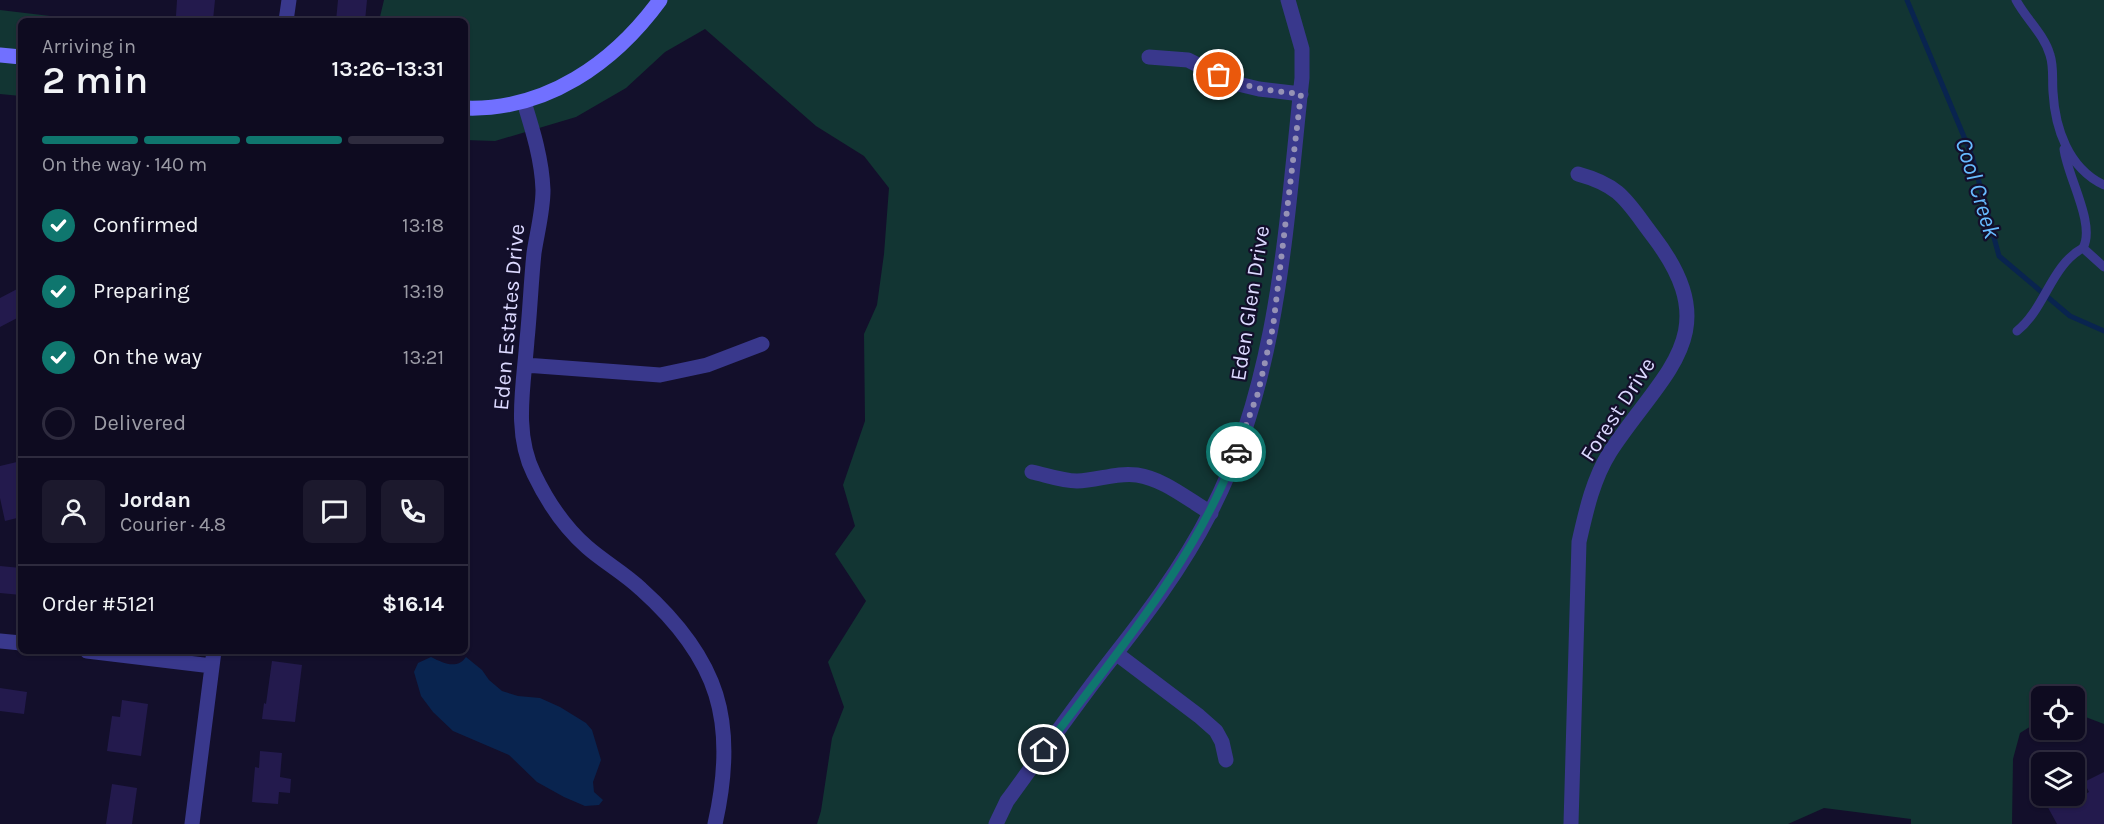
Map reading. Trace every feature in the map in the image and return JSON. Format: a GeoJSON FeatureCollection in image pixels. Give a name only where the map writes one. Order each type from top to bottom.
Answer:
{"type":"FeatureCollection","features":[{"type":"Feature","properties":{"kind":"street"},"geometry":{"type":"LineString","coordinates":[[286,18],[289,0]]}},
{"type":"Feature","properties":{"kind":"street"},"geometry":{"type":"LineString","coordinates":[[468,108],[524,102],[559,89],[605,60],[642,26],[660,0]]}},
{"type":"Feature","properties":{"kind":"street","name":"Eden Glen Drive"},"geometry":{"type":"LineString","coordinates":[[996,824],[1007,801],[1179,567],[1211,513],[1258,393],[1273,327],[1301,94],[1302,49],[1288,0]]}},
{"type":"Feature","properties":{"kind":"street"},"geometry":{"type":"LineString","coordinates":[[0,55],[18,57]]}},
{"type":"Feature","properties":{"kind":"street"},"geometry":{"type":"LineString","coordinates":[[1149,57],[1188,60],[1234,83],[1259,89],[1301,94]]}},
{"type":"Feature","properties":{"kind":"street","name":"Eden Estates Drive"},"geometry":{"type":"LineString","coordinates":[[524,102],[538,150],[543,192],[534,255],[522,394],[525,445],[533,472],[561,520],[586,547],[640,588],[676,624],[698,653],[716,693],[726,741],[723,792],[715,824]]}},
{"type":"Feature","properties":{"kind":"street","name":"Forest Drive"},"geometry":{"type":"LineString","coordinates":[[1571,824],[1579,542],[1586,508],[1609,453],[1671,370],[1682,344],[1687,313],[1684,288],[1678,273],[1664,250],[1619,191],[1598,179],[1578,174]]}},
{"type":"Feature","properties":{"kind":"street"},"geometry":{"type":"LineString","coordinates":[[525,365],[660,375],[707,365],[762,344]]}},
{"type":"Feature","properties":{"kind":"street"},"geometry":{"type":"LineString","coordinates":[[1032,472],[1068,481],[1092,480],[1115,474],[1147,477],[1162,482],[1211,513]]}},
{"type":"Feature","properties":{"kind":"street"},"geometry":{"type":"LineString","coordinates":[[0,641],[18,644]]}},
{"type":"Feature","properties":{"kind":"street"},"geometry":{"type":"LineString","coordinates":[[141,654],[213,658],[192,824]]}},
{"type":"Feature","properties":{"kind":"street"},"geometry":{"type":"LineString","coordinates":[[1117,654],[1216,731],[1222,742],[1226,760]]}},
{"type":"Feature","properties":{"kind":"lane"},"geometry":{"type":"LineString","coordinates":[[2016,0],[2040,34],[2051,56],[2055,112],[2087,235],[2083,248],[2075,252],[2064,264],[2034,313],[2017,331]]}},
{"type":"Feature","properties":{"kind":"lane"},"geometry":{"type":"LineString","coordinates":[[2063,140],[2078,165],[2104,185]]}},
{"type":"Feature","properties":{"kind":"lane"},"geometry":{"type":"LineString","coordinates":[[2083,248],[2104,267]]}},
{"type":"Feature","properties":{"kind":"green space"},"geometry":{"type":"Polygon","coordinates":[[[384,0],[2104,0],[2104,724],[2085,717],[2085,686],[2031,686],[2031,726],[2020,733],[2013,759],[2012,824],[1911,824],[1911,819],[1824,808],[1788,824],[817,824],[832,738],[844,707],[828,662],[866,601],[835,554],[855,526],[843,485],[865,421],[864,334],[877,305],[889,188],[864,156],[816,126],[705,29],[665,52],[626,88],[576,117],[495,141],[468,140],[468,18],[380,18],[384,0]]]}},
{"type":"Feature","properties":{"kind":"green space"},"geometry":{"type":"Polygon","coordinates":[[[0,10],[67,18],[18,18],[18,96],[0,94],[0,10]]]}},
{"type":"Feature","properties":{"kind":"water"},"geometry":{"type":"Polygon","coordinates":[[[431,657],[454,664],[466,657],[502,691],[518,696],[540,698],[586,723],[592,730],[601,760],[593,782],[594,792],[603,800],[599,805],[585,806],[564,797],[537,782],[509,755],[453,731],[433,712],[421,696],[414,672],[418,663],[431,657]]]}},
{"type":"Feature","properties":{"kind":"building"},"geometry":{"type":"Polygon","coordinates":[[[177,0],[215,0],[213,18],[176,16],[177,0]]]}},
{"type":"Feature","properties":{"kind":"building"},"geometry":{"type":"Polygon","coordinates":[[[338,0],[367,0],[365,18],[336,18],[338,0]]]}},
{"type":"Feature","properties":{"kind":"building"},"geometry":{"type":"Polygon","coordinates":[[[18,289],[18,318],[0,327],[0,298],[18,289]]]}},
{"type":"Feature","properties":{"kind":"building"},"geometry":{"type":"Polygon","coordinates":[[[18,462],[18,518],[5,521],[0,498],[0,466],[18,462]]]}},
{"type":"Feature","properties":{"kind":"building"},"geometry":{"type":"Polygon","coordinates":[[[0,566],[18,568],[18,595],[0,593],[0,566]]]}},
{"type":"Feature","properties":{"kind":"building"},"geometry":{"type":"Polygon","coordinates":[[[272,661],[302,665],[295,722],[262,719],[272,661]]]}},
{"type":"Feature","properties":{"kind":"building"},"geometry":{"type":"Polygon","coordinates":[[[0,688],[27,692],[24,714],[0,711],[0,688]]]}},
{"type":"Feature","properties":{"kind":"building"},"geometry":{"type":"Polygon","coordinates":[[[122,700],[148,704],[141,756],[107,751],[112,716],[120,717],[122,700]]]}},
{"type":"Feature","properties":{"kind":"building"},"geometry":{"type":"Polygon","coordinates":[[[260,751],[282,753],[280,777],[291,779],[290,793],[279,792],[278,804],[252,802],[255,767],[259,768],[260,751]]]}},
{"type":"Feature","properties":{"kind":"building"},"geometry":{"type":"Polygon","coordinates":[[[2104,772],[2104,824],[2057,824],[2047,806],[2085,806],[2085,794],[2089,792],[2085,782],[2104,772]]]}},
{"type":"Feature","properties":{"kind":"building"},"geometry":{"type":"Polygon","coordinates":[[[112,784],[137,788],[132,824],[106,824],[112,784]]]}},
{"type":"Feature","properties":{"kind":"waterway","name":"Cool Creek"},"geometry":{"type":"LineString","coordinates":[[1907,0],[1972,156],[1999,256],[2070,316],[2104,331]]}},
{"type":"Feature","properties":{"kind":"way so far"},"geometry":{"type":"LineString","coordinates":[[1219,75],[1234,83],[1259,89],[1301,94],[1273,327],[1258,393],[1236,452]]}},
{"type":"Feature","properties":{"kind":"route"},"geometry":{"type":"LineString","coordinates":[[1044,750],[1179,567],[1211,513],[1236,452]]}}]}
